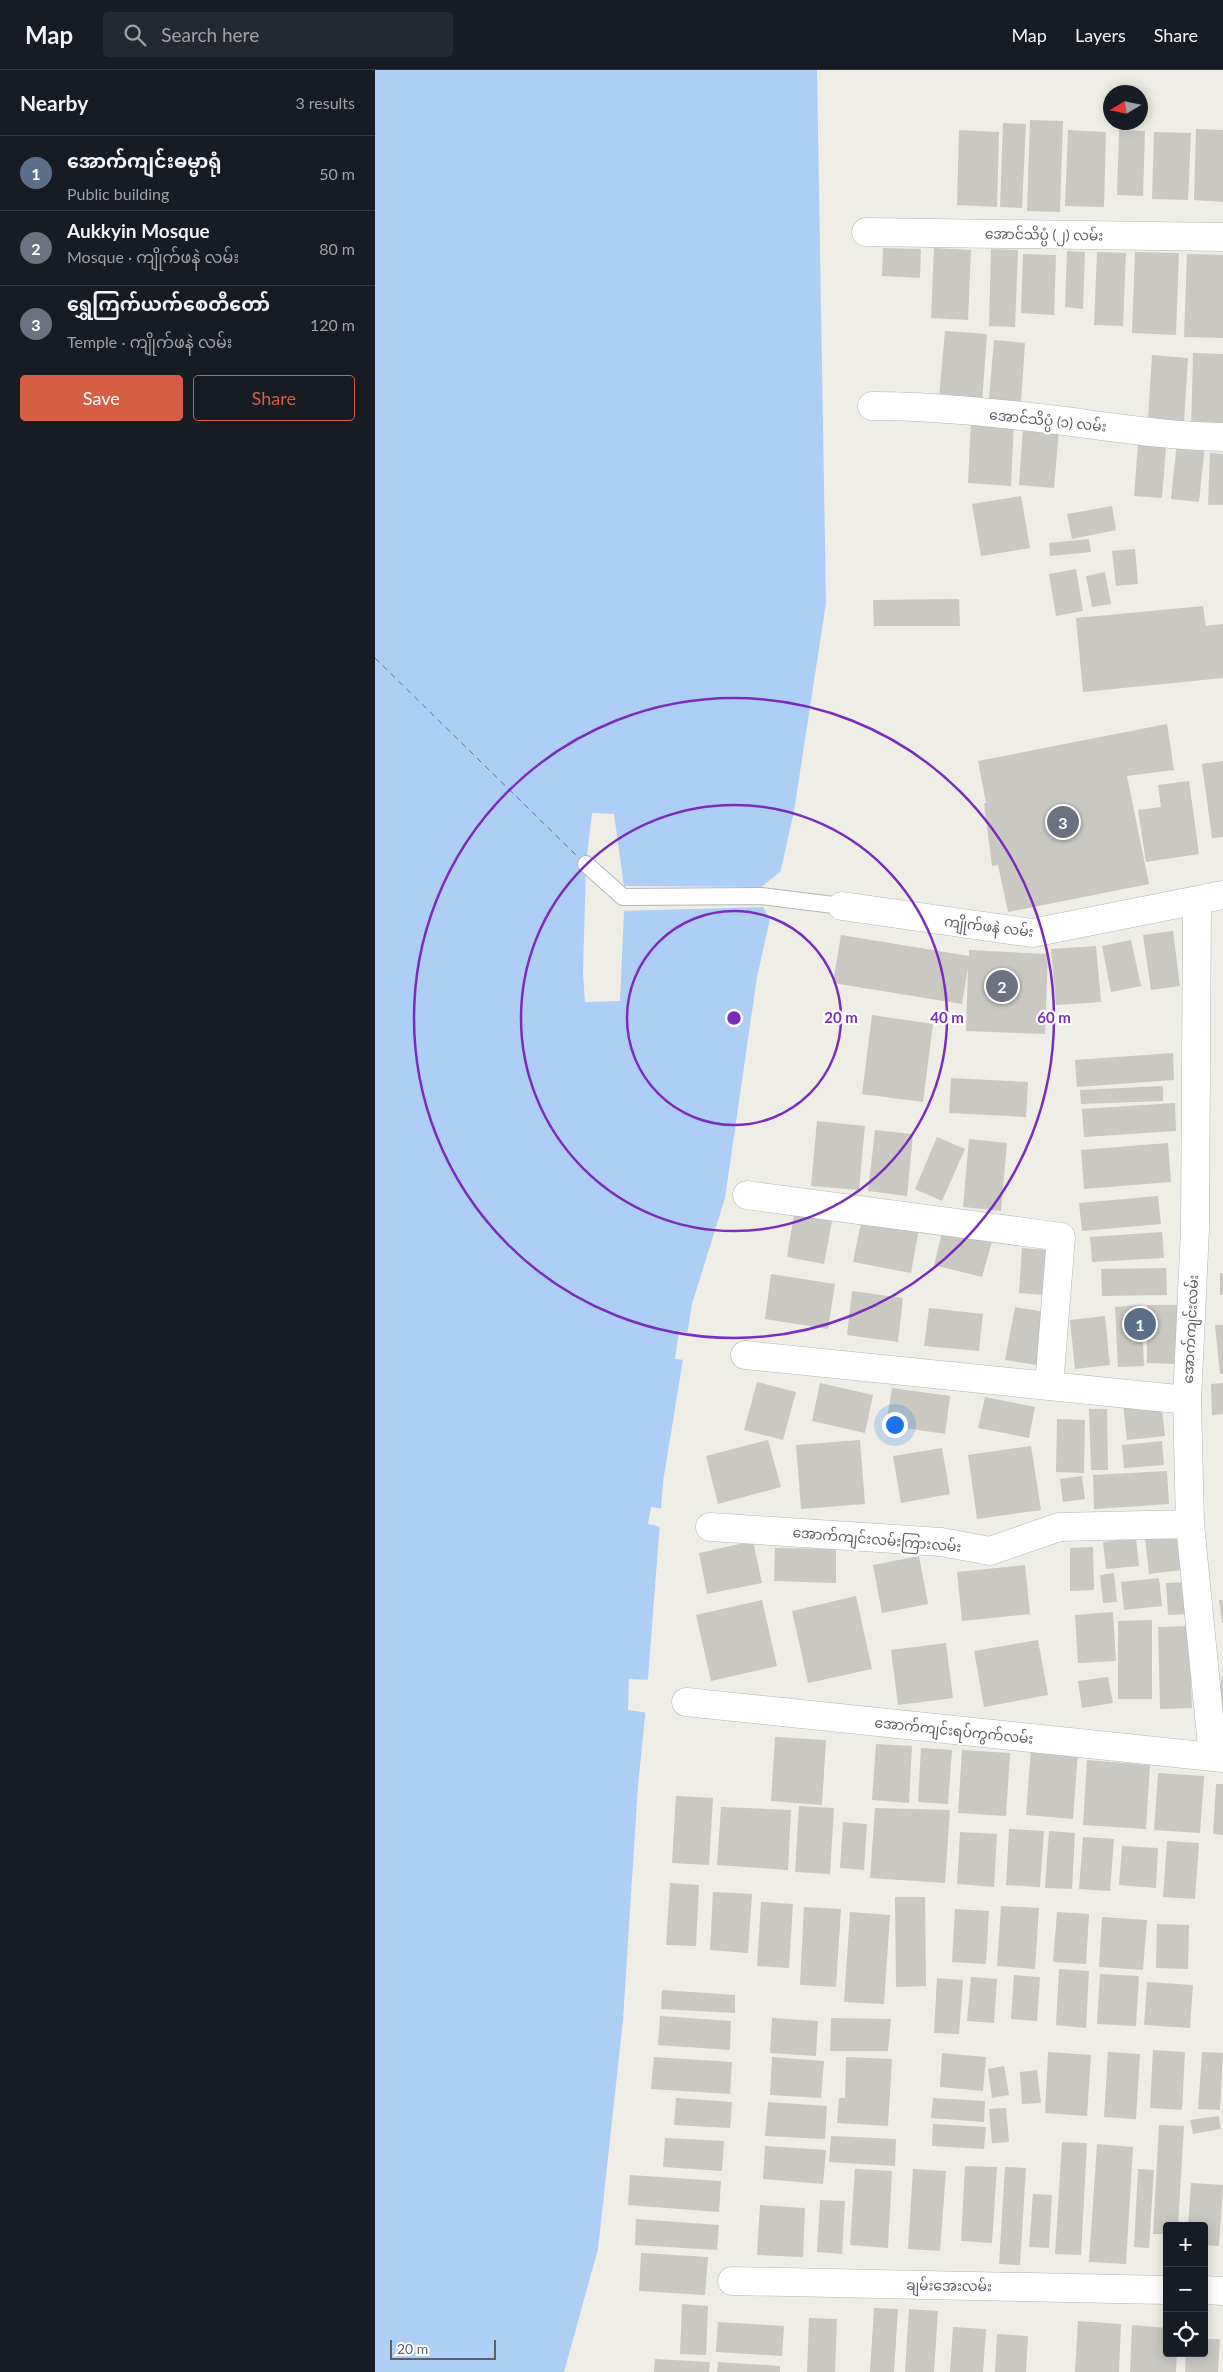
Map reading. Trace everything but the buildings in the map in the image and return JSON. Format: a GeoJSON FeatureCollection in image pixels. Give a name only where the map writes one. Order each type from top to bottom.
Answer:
{"type":"FeatureCollection","features":[{"type":"Feature","properties":{"kind":"street","name":"အောင်သိပ္ပံ (၂) လမ်း"},"geometry":{"type":"LineString","coordinates":[[866,232],[1223,237]]}},
{"type":"Feature","properties":{"kind":"street","name":"အောင်သိပ္ပံ (၁) လမ်း"},"geometry":{"type":"LineString","coordinates":[[872,406],[917,406],[1056,420],[1182,436],[1223,437]]}},
{"type":"Feature","properties":{"kind":"street","name":"ကျိုက်ဖနဲ လမ်း"},"geometry":{"type":"LineString","coordinates":[[841,906],[1032,933],[1210,899]]}},
{"type":"Feature","properties":{"kind":"street","name":"အောက်ကျင်းလမ်း"},"geometry":{"type":"LineString","coordinates":[[1210,899],[1187,1400],[1190,1524],[1218,1757]]}},
{"type":"Feature","properties":{"kind":"street"},"geometry":{"type":"LineString","coordinates":[[747,1195],[1061,1236],[1049,1386]]}},
{"type":"Feature","properties":{"kind":"street"},"geometry":{"type":"LineString","coordinates":[[745,1355],[1187,1400]]}},
{"type":"Feature","properties":{"kind":"street","name":"အောက်ကျင်းလမ်းကြားလမ်း"},"geometry":{"type":"LineString","coordinates":[[710,1527],[941,1542],[990,1551],[1059,1527],[1190,1524]]}},
{"type":"Feature","properties":{"kind":"street","name":"အောက်ကျင်းရပ်ကွက်လမ်း"},"geometry":{"type":"LineString","coordinates":[[686,1702],[1218,1757]]}},
{"type":"Feature","properties":{"kind":"street","name":"ချမ်းအေးလမ်း"},"geometry":{"type":"LineString","coordinates":[[731,2281],[1163,2290]]}},
{"type":"Feature","properties":{"kind":"street"},"geometry":{"type":"LineString","coordinates":[[1208,2290],[1223,2291]]}},
{"type":"Feature","properties":{"kind":"lane"},"geometry":{"type":"LineString","coordinates":[[586,864],[623,898],[761,896],[841,906]]}},
{"type":"Feature","properties":{"kind":"water"},"geometry":{"type":"Polygon","coordinates":[[[375,70],[817,70],[826,603],[794,811],[757,977],[725,1198],[692,1304],[663,1482],[638,1785],[623,2020],[598,2249],[564,2372],[375,2372],[375,70]]]}},
{"type":"Feature","properties":{"kind":"pier"},"geometry":{"type":"Polygon","coordinates":[[[592,813],[614,814],[624,886],[761,887],[784,869],[772,924],[763,907],[624,911],[620,1001],[585,1002],[583,973],[586,864],[592,813]]]}},
{"type":"Feature","properties":{"kind":"pier"},"geometry":{"type":"Polygon","coordinates":[[[679,1331],[690,1333],[685,1360],[675,1359],[679,1331]]]}},
{"type":"Feature","properties":{"kind":"pier"},"geometry":{"type":"Polygon","coordinates":[[[651,1507],[664,1509],[662,1527],[648,1524],[651,1507]]]}},
{"type":"Feature","properties":{"kind":"pier"},"geometry":{"type":"Polygon","coordinates":[[[629,1679],[650,1680],[648,1713],[628,1710],[629,1679]]]}},
{"type":"Feature","properties":{"kind":"ferry route"},"geometry":{"type":"LineString","coordinates":[[375,658],[580,859]]}},
{"type":"Feature","properties":{"kind":"place","name":"ရွှေကြက်ယက်စေတီတော်"},"geometry":{"type":"Point","coordinates":[1063,822]}},
{"type":"Feature","properties":{"kind":"place","name":"Aukkyin Mosque"},"geometry":{"type":"Point","coordinates":[1002,986]}},
{"type":"Feature","properties":{"kind":"place","name":"အောက်ကျင်းဓမ္မာရုံ"},"geometry":{"type":"Point","coordinates":[1140,1324]}}]}
